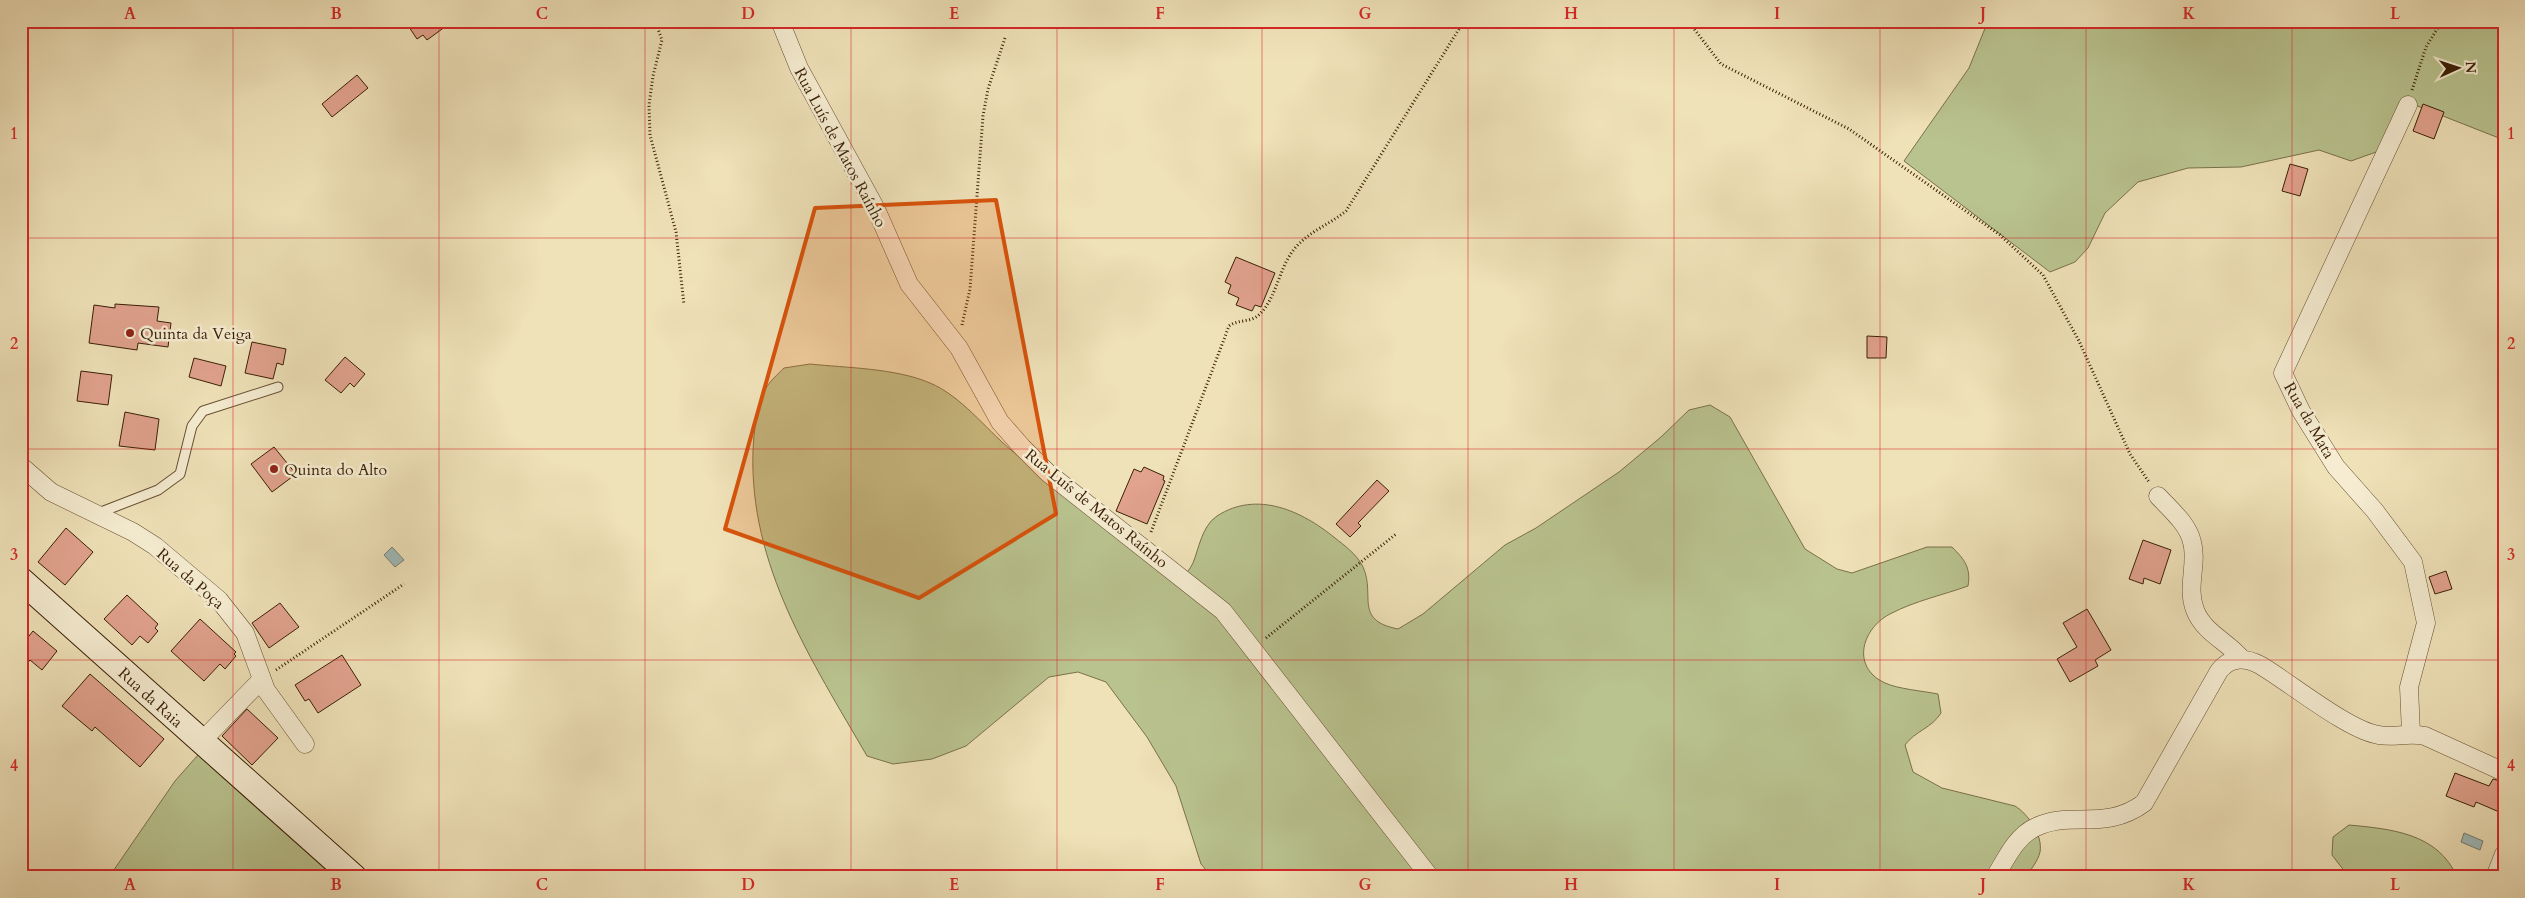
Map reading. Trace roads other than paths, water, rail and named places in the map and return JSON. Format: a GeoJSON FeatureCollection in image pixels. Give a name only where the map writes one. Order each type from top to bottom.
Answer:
{"type":"FeatureCollection","features":[{"type":"Feature","properties":{"kind":"main road","name":"Rua da Raia"},"geometry":{"type":"LineString","coordinates":[[21,580],[354,877]]}},
{"type":"Feature","properties":{"kind":"street","name":"Rua Luís de Matos Raínho"},"geometry":{"type":"LineString","coordinates":[[780,21],[799,68],[876,209],[905,277],[956,344],[992,410],[1022,447],[1052,476],[1213,601],[1254,648],[1430,877]]}},
{"type":"Feature","properties":{"kind":"street","name":"Rua da Mata"},"geometry":{"type":"LineString","coordinates":[[2408,105],[2283,372],[2301,411],[2336,467],[2375,512],[2413,562],[2426,623],[2409,687],[2411,733]]}},
{"type":"Feature","properties":{"kind":"street","name":"Rua da Poça"},"geometry":{"type":"LineString","coordinates":[[21,466],[51,492],[155,546],[226,607],[245,633],[261,680],[271,698],[305,744]]}},
{"type":"Feature","properties":{"kind":"street"},"geometry":{"type":"LineString","coordinates":[[2158,496],[2186,528],[2192,541],[2190,590],[2199,618],[2209,631],[2229,645],[2242,659],[2265,668],[2360,729],[2380,735],[2411,733],[2425,736],[2504,772]]}},
{"type":"Feature","properties":{"kind":"street"},"geometry":{"type":"LineString","coordinates":[[1995,877],[2012,848],[2037,826],[2070,821],[2113,819],[2129,814],[2144,803],[2219,671],[2228,662],[2242,659]]}},
{"type":"Feature","properties":{"kind":"street"},"geometry":{"type":"LineString","coordinates":[[201,742],[261,680]]}},
{"type":"Feature","properties":{"kind":"street"},"geometry":{"type":"LineString","coordinates":[[2495,877],[2504,854]]}},
{"type":"Feature","properties":{"kind":"lane"},"geometry":{"type":"LineString","coordinates":[[95,514],[158,490],[180,474],[192,426],[203,410],[278,387]]}},
{"type":"Feature","properties":{"kind":"water"},"geometry":{"type":"Polygon","coordinates":[[[392,547],[404,560],[395,567],[384,555],[392,547]]]}},
{"type":"Feature","properties":{"kind":"water"},"geometry":{"type":"Polygon","coordinates":[[[2464,833],[2483,841],[2480,850],[2461,842],[2464,833]]]}},
{"type":"Feature","properties":{"kind":"place","name":"Quinta da Veiga"},"geometry":{"type":"Point","coordinates":[130,333]}},
{"type":"Feature","properties":{"kind":"place","name":"Quinta do Alto"},"geometry":{"type":"Point","coordinates":[274,469]}}]}
